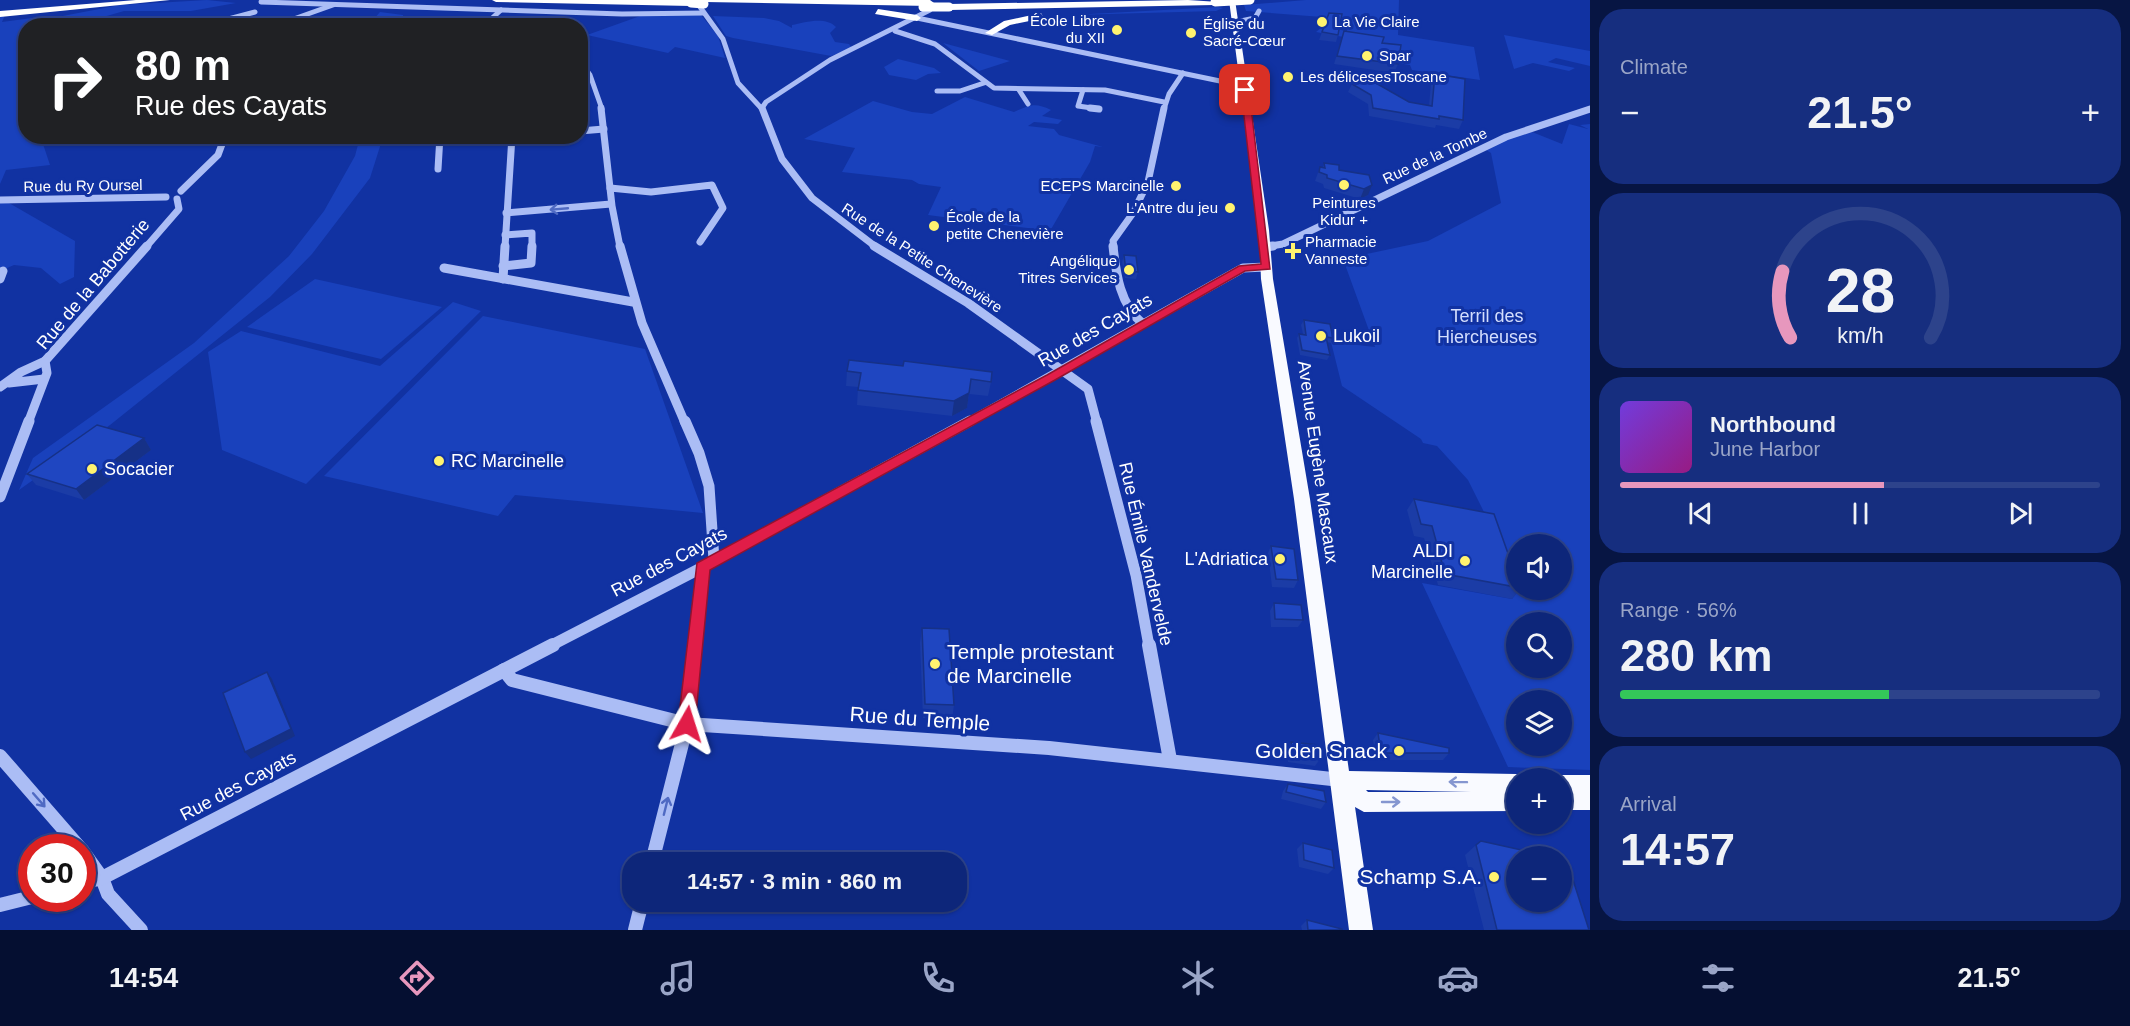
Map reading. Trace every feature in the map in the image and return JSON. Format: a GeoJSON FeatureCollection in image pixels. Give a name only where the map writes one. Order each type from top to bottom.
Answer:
{"type":"FeatureCollection","features":[{"type":"Feature","properties":{"kind":"highway"},"geometry":{"type":"LineString","coordinates":[[0,7],[66,0]]}},
{"type":"Feature","properties":{"kind":"highway"},"geometry":{"type":"LineString","coordinates":[[0,7],[120,0]]}},
{"type":"Feature","properties":{"kind":"highway"},"geometry":{"type":"LineString","coordinates":[[0,14],[166,0]]}},
{"type":"Feature","properties":{"kind":"highway"},"geometry":{"type":"LineString","coordinates":[[496,0],[928,6],[949,3],[1165,0]]}},
{"type":"Feature","properties":{"kind":"highway"},"geometry":{"type":"LineString","coordinates":[[700,4],[859,0]]}},
{"type":"Feature","properties":{"kind":"highway"},"geometry":{"type":"LineString","coordinates":[[1124,0],[1134,1]]}},
{"type":"Feature","properties":{"kind":"highway"},"geometry":{"type":"LineString","coordinates":[[989,33],[1006,23],[1030,17],[1250,0]]}},
{"type":"Feature","properties":{"kind":"highway"},"geometry":{"type":"LineString","coordinates":[[825,2],[928,6]]}},
{"type":"Feature","properties":{"kind":"highway"},"geometry":{"type":"LineString","coordinates":[[949,3],[1180,4]]}},
{"type":"Feature","properties":{"kind":"highway"},"geometry":{"type":"LineString","coordinates":[[792,5],[917,18]]}},
{"type":"Feature","properties":{"kind":"main road","name":"Avenue Eugène Mascaux"},"geometry":{"type":"LineString","coordinates":[[1232,0],[1360,930]]}},
{"type":"Feature","properties":{"kind":"main road"},"geometry":{"type":"LineString","coordinates":[[1341,780],[1506,783]]}},
{"type":"Feature","properties":{"kind":"main road"},"geometry":{"type":"LineString","coordinates":[[1341,780],[1364,802],[1506,801]]}},
{"type":"Feature","properties":{"kind":"main road"},"geometry":{"type":"LineString","coordinates":[[1572,784],[1590,784]]}},
{"type":"Feature","properties":{"kind":"main road"},"geometry":{"type":"LineString","coordinates":[[1572,801],[1590,800]]}},
{"type":"Feature","properties":{"kind":"street"},"geometry":{"type":"LineString","coordinates":[[253,18],[262,1],[501,10],[700,4]]}},
{"type":"Feature","properties":{"kind":"street"},"geometry":{"type":"LineString","coordinates":[[297,18],[339,3]]}},
{"type":"Feature","properties":{"kind":"street","name":"Rue de la Petite Chenevière"},"geometry":{"type":"LineString","coordinates":[[700,4],[723,39],[738,83],[762,108],[782,159],[812,198],[833,218],[976,308],[1063,370]]}},
{"type":"Feature","properties":{"kind":"street"},"geometry":{"type":"LineString","coordinates":[[762,108],[766,102],[811,72],[842,54],[895,31],[917,18],[928,6]]}},
{"type":"Feature","properties":{"kind":"street"},"geometry":{"type":"LineString","coordinates":[[492,18],[501,10]]}},
{"type":"Feature","properties":{"kind":"street"},"geometry":{"type":"LineString","coordinates":[[1236,22],[1255,18],[1259,10]]}},
{"type":"Feature","properties":{"kind":"street"},"geometry":{"type":"LineString","coordinates":[[232,18],[255,12]]}},
{"type":"Feature","properties":{"kind":"street"},"geometry":{"type":"LineString","coordinates":[[917,18],[1244,86]]}},
{"type":"Feature","properties":{"kind":"street"},"geometry":{"type":"LineString","coordinates":[[895,31],[935,44],[984,83],[994,88],[1105,90],[1164,102]]}},
{"type":"Feature","properties":{"kind":"street"},"geometry":{"type":"LineString","coordinates":[[1143,324],[1128,310],[1114,261],[1113,241],[1132,217],[1145,192],[1155,159],[1164,102],[1170,87],[1182,73]]}},
{"type":"Feature","properties":{"kind":"street"},"geometry":{"type":"LineString","coordinates":[[588,77],[598,98],[604,129],[611,204],[623,267],[633,302],[670,392],[695,438],[708,478],[712,503],[708,564],[687,724],[655,852]]}},
{"type":"Feature","properties":{"kind":"street"},"geometry":{"type":"LineString","coordinates":[[937,91],[960,91],[984,83]]}},
{"type":"Feature","properties":{"kind":"street"},"geometry":{"type":"LineString","coordinates":[[1019,90],[1028,105]]}},
{"type":"Feature","properties":{"kind":"street"},"geometry":{"type":"LineString","coordinates":[[1083,90],[1078,106],[1099,109]]}},
{"type":"Feature","properties":{"kind":"street","name":"Rue de la Tombe"},"geometry":{"type":"LineString","coordinates":[[1265,243],[1283,244],[1506,137],[1590,109]]}},
{"type":"Feature","properties":{"kind":"street"},"geometry":{"type":"LineString","coordinates":[[588,130],[604,129]]}},
{"type":"Feature","properties":{"kind":"street"},"geometry":{"type":"LineString","coordinates":[[179,195],[212,163],[223,144]]}},
{"type":"Feature","properties":{"kind":"street"},"geometry":{"type":"LineString","coordinates":[[438,169],[440,144]]}},
{"type":"Feature","properties":{"kind":"street"},"geometry":{"type":"LineString","coordinates":[[503,279],[511,144]]}},
{"type":"Feature","properties":{"kind":"street"},"geometry":{"type":"LineString","coordinates":[[610,188],[651,192],[712,184],[723,208],[700,242]]}},
{"type":"Feature","properties":{"kind":"street","name":"Rue du Ry Oursel"},"geometry":{"type":"LineString","coordinates":[[0,200],[165,197],[170,193],[179,195]]}},
{"type":"Feature","properties":{"kind":"street","name":"Rue de la Babotterie"},"geometry":{"type":"LineString","coordinates":[[0,497],[48,368],[45,360],[179,208],[179,195]]}},
{"type":"Feature","properties":{"kind":"street"},"geometry":{"type":"LineString","coordinates":[[506,213],[611,204]]}},
{"type":"Feature","properties":{"kind":"street"},"geometry":{"type":"LineString","coordinates":[[503,266],[531,263],[532,233],[505,235]]}},
{"type":"Feature","properties":{"kind":"street","name":"Rue des Cayats"},"geometry":{"type":"LineString","coordinates":[[96,880],[708,564],[1063,370],[1243,268],[1267,267]]}},
{"type":"Feature","properties":{"kind":"street"},"geometry":{"type":"LineString","coordinates":[[444,268],[633,302]]}},
{"type":"Feature","properties":{"kind":"street"},"geometry":{"type":"LineString","coordinates":[[4,385],[16,375],[45,360]]}},
{"type":"Feature","properties":{"kind":"street","name":"Rue Émile Vandervelde"},"geometry":{"type":"LineString","coordinates":[[1063,370],[1088,389],[1136,575],[1170,759]]}},
{"type":"Feature","properties":{"kind":"street"},"geometry":{"type":"LineString","coordinates":[[4,385],[44,379]]}},
{"type":"Feature","properties":{"kind":"street","name":"Rue du Temple"},"geometry":{"type":"LineString","coordinates":[[504,670],[512,680],[531,686],[687,724],[1049,748],[1170,759],[1341,780]]}},
{"type":"Feature","properties":{"kind":"street"},"geometry":{"type":"LineString","coordinates":[[0,756],[69,834]]}},
{"type":"Feature","properties":{"kind":"street"},"geometry":{"type":"LineString","coordinates":[[96,869],[108,894],[141,930]]}},
{"type":"Feature","properties":{"kind":"street"},"geometry":{"type":"LineString","coordinates":[[0,905],[18,900]]}},
{"type":"Feature","properties":{"kind":"street"},"geometry":{"type":"LineString","coordinates":[[635,930],[640,912]]}},
{"type":"Feature","properties":{"kind":"green space"},"geometry":{"type":"Polygon","coordinates":[[[207,0],[236,3],[191,11],[124,11],[100,18],[52,18],[120,5],[207,0]]]}},
{"type":"Feature","properties":{"kind":"green space"},"geometry":{"type":"Polygon","coordinates":[[[1306,0],[1399,0],[1398,35],[1474,47],[1480,80],[1412,70],[1410,65],[1397,63],[1400,53],[1380,50],[1382,44],[1316,32],[1322,27],[1347,31],[1348,19],[1246,11],[1244,5],[1306,0]]]}},
{"type":"Feature","properties":{"kind":"green space"},"geometry":{"type":"Polygon","coordinates":[[[1223,8],[1216,11],[1072,15],[1223,8]]]}},
{"type":"Feature","properties":{"kind":"green space"},"geometry":{"type":"Polygon","coordinates":[[[380,12],[403,15],[403,18],[375,18],[380,12]]]}},
{"type":"Feature","properties":{"kind":"green space"},"geometry":{"type":"Polygon","coordinates":[[[5,15],[2,22],[18,20],[18,144],[43,144],[50,165],[6,170],[0,184],[0,16],[5,15]]]}},
{"type":"Feature","properties":{"kind":"green space"},"geometry":{"type":"Polygon","coordinates":[[[643,15],[701,15],[718,36],[725,58],[675,47],[668,53],[588,35],[643,15]]]}},
{"type":"Feature","properties":{"kind":"green space"},"geometry":{"type":"Polygon","coordinates":[[[713,16],[764,18],[779,21],[792,28],[792,25],[803,22],[827,22],[836,27],[830,33],[835,42],[849,44],[852,48],[831,56],[733,38],[726,36],[713,16]]]}},
{"type":"Feature","properties":{"kind":"green space"},"geometry":{"type":"Polygon","coordinates":[[[1504,35],[1590,51],[1590,66],[1556,58],[1548,62],[1575,68],[1569,71],[1533,63],[1514,69],[1504,35]]]}},
{"type":"Feature","properties":{"kind":"green space"},"geometry":{"type":"Polygon","coordinates":[[[943,43],[1010,61],[979,71],[943,43]]]}},
{"type":"Feature","properties":{"kind":"green space"},"geometry":{"type":"Polygon","coordinates":[[[898,59],[934,68],[941,73],[928,74],[916,80],[889,75],[884,67],[898,59]]]}},
{"type":"Feature","properties":{"kind":"green space"},"geometry":{"type":"Polygon","coordinates":[[[965,97],[1014,112],[1032,105],[1041,106],[1051,110],[1042,116],[1062,120],[1058,124],[1034,122],[1028,126],[1054,129],[1059,135],[1103,147],[1095,146],[1090,162],[1050,231],[928,215],[941,187],[919,184],[912,180],[842,172],[855,148],[804,139],[873,101],[912,112],[932,114],[965,97]]]}},
{"type":"Feature","properties":{"kind":"green space","name":"Terril des Hiercheuses"},"geometry":{"type":"Polygon","coordinates":[[[1569,124],[1588,129],[1580,125],[1590,124],[1590,770],[1508,767],[1422,583],[1506,598],[1506,600],[1572,600],[1572,534],[1506,534],[1506,570],[1489,522],[1468,480],[1437,446],[1423,443],[1421,439],[1342,386],[1331,342],[1375,347],[1343,259],[1428,241],[1501,203],[1491,153],[1483,148],[1527,130],[1562,144],[1569,124]]]}},
{"type":"Feature","properties":{"kind":"green space"},"geometry":{"type":"Polygon","coordinates":[[[358,144],[381,144],[370,178],[312,254],[270,297],[110,425],[19,490],[33,458],[194,343],[289,256],[324,211],[355,156],[358,144]]]}},
{"type":"Feature","properties":{"kind":"green space"},"geometry":{"type":"Polygon","coordinates":[[[0,203],[9,203],[75,241],[74,277],[60,284],[41,268],[14,265],[0,271],[0,203]]]}},
{"type":"Feature","properties":{"kind":"green space"},"geometry":{"type":"Polygon","coordinates":[[[315,279],[442,307],[381,359],[247,327],[315,279]]]}},
{"type":"Feature","properties":{"kind":"green space"},"geometry":{"type":"Polygon","coordinates":[[[453,302],[481,311],[306,484],[222,450],[208,352],[241,331],[380,366],[453,302]]]}},
{"type":"Feature","properties":{"kind":"green space"},"geometry":{"type":"Polygon","coordinates":[[[483,316],[645,349],[703,513],[515,495],[498,516],[324,476],[483,316]]]}},
{"type":"Feature","properties":{"kind":"building"},"geometry":{"type":"Polygon","coordinates":[[[1329,13],[1342,14],[1338,35],[1322,32],[1329,13]]]}},
{"type":"Feature","properties":{"kind":"building"},"geometry":{"type":"Polygon","coordinates":[[[1344,31],[1384,37],[1382,43],[1401,45],[1398,64],[1337,56],[1344,31]]]}},
{"type":"Feature","properties":{"kind":"building"},"geometry":{"type":"Polygon","coordinates":[[[1435,74],[1465,79],[1463,120],[1439,116],[1439,119],[1373,108],[1371,95],[1352,84],[1374,82],[1409,102],[1432,106],[1435,74]]]}},
{"type":"Feature","properties":{"kind":"building"},"geometry":{"type":"Polygon","coordinates":[[[1324,163],[1339,165],[1339,170],[1369,175],[1372,185],[1364,189],[1327,178],[1327,175],[1319,172],[1320,167],[1325,168],[1324,163]]]}},
{"type":"Feature","properties":{"kind":"building"},"geometry":{"type":"Polygon","coordinates":[[[1124,255],[1136,256],[1138,272],[1126,271],[1124,255]]]}},
{"type":"Feature","properties":{"kind":"building"},"geometry":{"type":"Polygon","coordinates":[[[1304,320],[1330,324],[1333,338],[1326,337],[1330,355],[1302,350],[1299,334],[1306,335],[1304,320]]]}},
{"type":"Feature","properties":{"kind":"building"},"geometry":{"type":"Polygon","coordinates":[[[849,360],[903,366],[904,361],[992,372],[991,382],[971,379],[969,393],[954,401],[858,390],[861,373],[847,371],[849,360]]]}},
{"type":"Feature","properties":{"kind":"building"},"geometry":{"type":"Polygon","coordinates":[[[97,425],[144,438],[76,489],[27,474],[97,425]]]}},
{"type":"Feature","properties":{"kind":"building","name":"ALDI Marcinelle"},"geometry":{"type":"Polygon","coordinates":[[[1414,499],[1494,514],[1506,548],[1506,585],[1445,574],[1432,526],[1421,524],[1414,499]]]}},
{"type":"Feature","properties":{"kind":"building"},"geometry":{"type":"Polygon","coordinates":[[[1271,546],[1294,549],[1298,580],[1276,579],[1271,546]]]}},
{"type":"Feature","properties":{"kind":"building"},"geometry":{"type":"Polygon","coordinates":[[[1274,603],[1301,605],[1303,620],[1275,619],[1274,603]]]}},
{"type":"Feature","properties":{"kind":"building","name":"Temple protestant de Marcinelle"},"geometry":{"type":"Polygon","coordinates":[[[922,628],[949,629],[954,705],[925,704],[922,628]]]}},
{"type":"Feature","properties":{"kind":"building"},"geometry":{"type":"Polygon","coordinates":[[[267,672],[291,729],[245,752],[223,693],[267,672]]]}},
{"type":"Feature","properties":{"kind":"building"},"geometry":{"type":"Polygon","coordinates":[[[1378,733],[1449,748],[1449,753],[1381,753],[1378,733]]]}},
{"type":"Feature","properties":{"kind":"building"},"geometry":{"type":"Polygon","coordinates":[[[1291,742],[1318,745],[1320,759],[1293,754],[1291,742]]]}},
{"type":"Feature","properties":{"kind":"building"},"geometry":{"type":"Polygon","coordinates":[[[1288,784],[1324,791],[1326,802],[1286,792],[1288,784]]]}},
{"type":"Feature","properties":{"kind":"building"},"geometry":{"type":"Polygon","coordinates":[[[1481,841],[1506,847],[1506,912],[1572,912],[1572,877],[1589,930],[1497,930],[1476,845],[1481,841]]]}},
{"type":"Feature","properties":{"kind":"building"},"geometry":{"type":"Polygon","coordinates":[[[1303,843],[1332,850],[1334,868],[1304,860],[1303,843]]]}},
{"type":"Feature","properties":{"kind":"building"},"geometry":{"type":"Polygon","coordinates":[[[1307,920],[1342,929],[1342,930],[1308,930],[1307,920]]]}},
{"type":"Feature","properties":{"kind":"place","name":"La Vie Claire"},"geometry":{"type":"Point","coordinates":[1322,22]}},
{"type":"Feature","properties":{"kind":"place","name":"École Libre du XII"},"geometry":{"type":"Point","coordinates":[1117,30]}},
{"type":"Feature","properties":{"kind":"place","name":"Église du Sacré-Cœur"},"geometry":{"type":"Point","coordinates":[1191,33]}},
{"type":"Feature","properties":{"kind":"place","name":"Spar"},"geometry":{"type":"Point","coordinates":[1367,56]}},
{"type":"Feature","properties":{"kind":"place","name":"Les délicesesToscane"},"geometry":{"type":"Point","coordinates":[1288,77]}},
{"type":"Feature","properties":{"kind":"place","name":"Peintures Kidur +"},"geometry":{"type":"Point","coordinates":[1344,185]}},
{"type":"Feature","properties":{"kind":"place","name":"ECEPS Marcinelle"},"geometry":{"type":"Point","coordinates":[1176,186]}},
{"type":"Feature","properties":{"kind":"place","name":"L'Antre du jeu"},"geometry":{"type":"Point","coordinates":[1230,208]}},
{"type":"Feature","properties":{"kind":"place","name":"École de la petite Chenevière"},"geometry":{"type":"Point","coordinates":[934,226]}},
{"type":"Feature","properties":{"kind":"place","name":"Pharmacie Vanneste"},"geometry":{"type":"Point","coordinates":[1293,251]}},
{"type":"Feature","properties":{"kind":"place","name":"Angélique Titres Services"},"geometry":{"type":"Point","coordinates":[1129,270]}},
{"type":"Feature","properties":{"kind":"place","name":"Lukoil"},"geometry":{"type":"Point","coordinates":[1321,336]}},
{"type":"Feature","properties":{"kind":"place","name":"RC Marcinelle"},"geometry":{"type":"Point","coordinates":[439,461]}},
{"type":"Feature","properties":{"kind":"place","name":"Socacier"},"geometry":{"type":"Point","coordinates":[92,469]}},
{"type":"Feature","properties":{"kind":"place","name":"L'Adriatica"},"geometry":{"type":"Point","coordinates":[1280,559]}},
{"type":"Feature","properties":{"kind":"place","name":"ALDI Marcinelle"},"geometry":{"type":"Point","coordinates":[1465,561]}},
{"type":"Feature","properties":{"kind":"place","name":"Temple protestant de Marcinelle"},"geometry":{"type":"Point","coordinates":[935,664]}},
{"type":"Feature","properties":{"kind":"place","name":"Golden Snack"},"geometry":{"type":"Point","coordinates":[1399,751]}},
{"type":"Feature","properties":{"kind":"place","name":"Schamp S.A."},"geometry":{"type":"Point","coordinates":[1494,877]}},
{"type":"Feature","properties":{"kind":"route"},"geometry":{"type":"LineString","coordinates":[[687,724],[703,567],[1051,377],[1243,268],[1267,267],[1245,90]]}}]}
